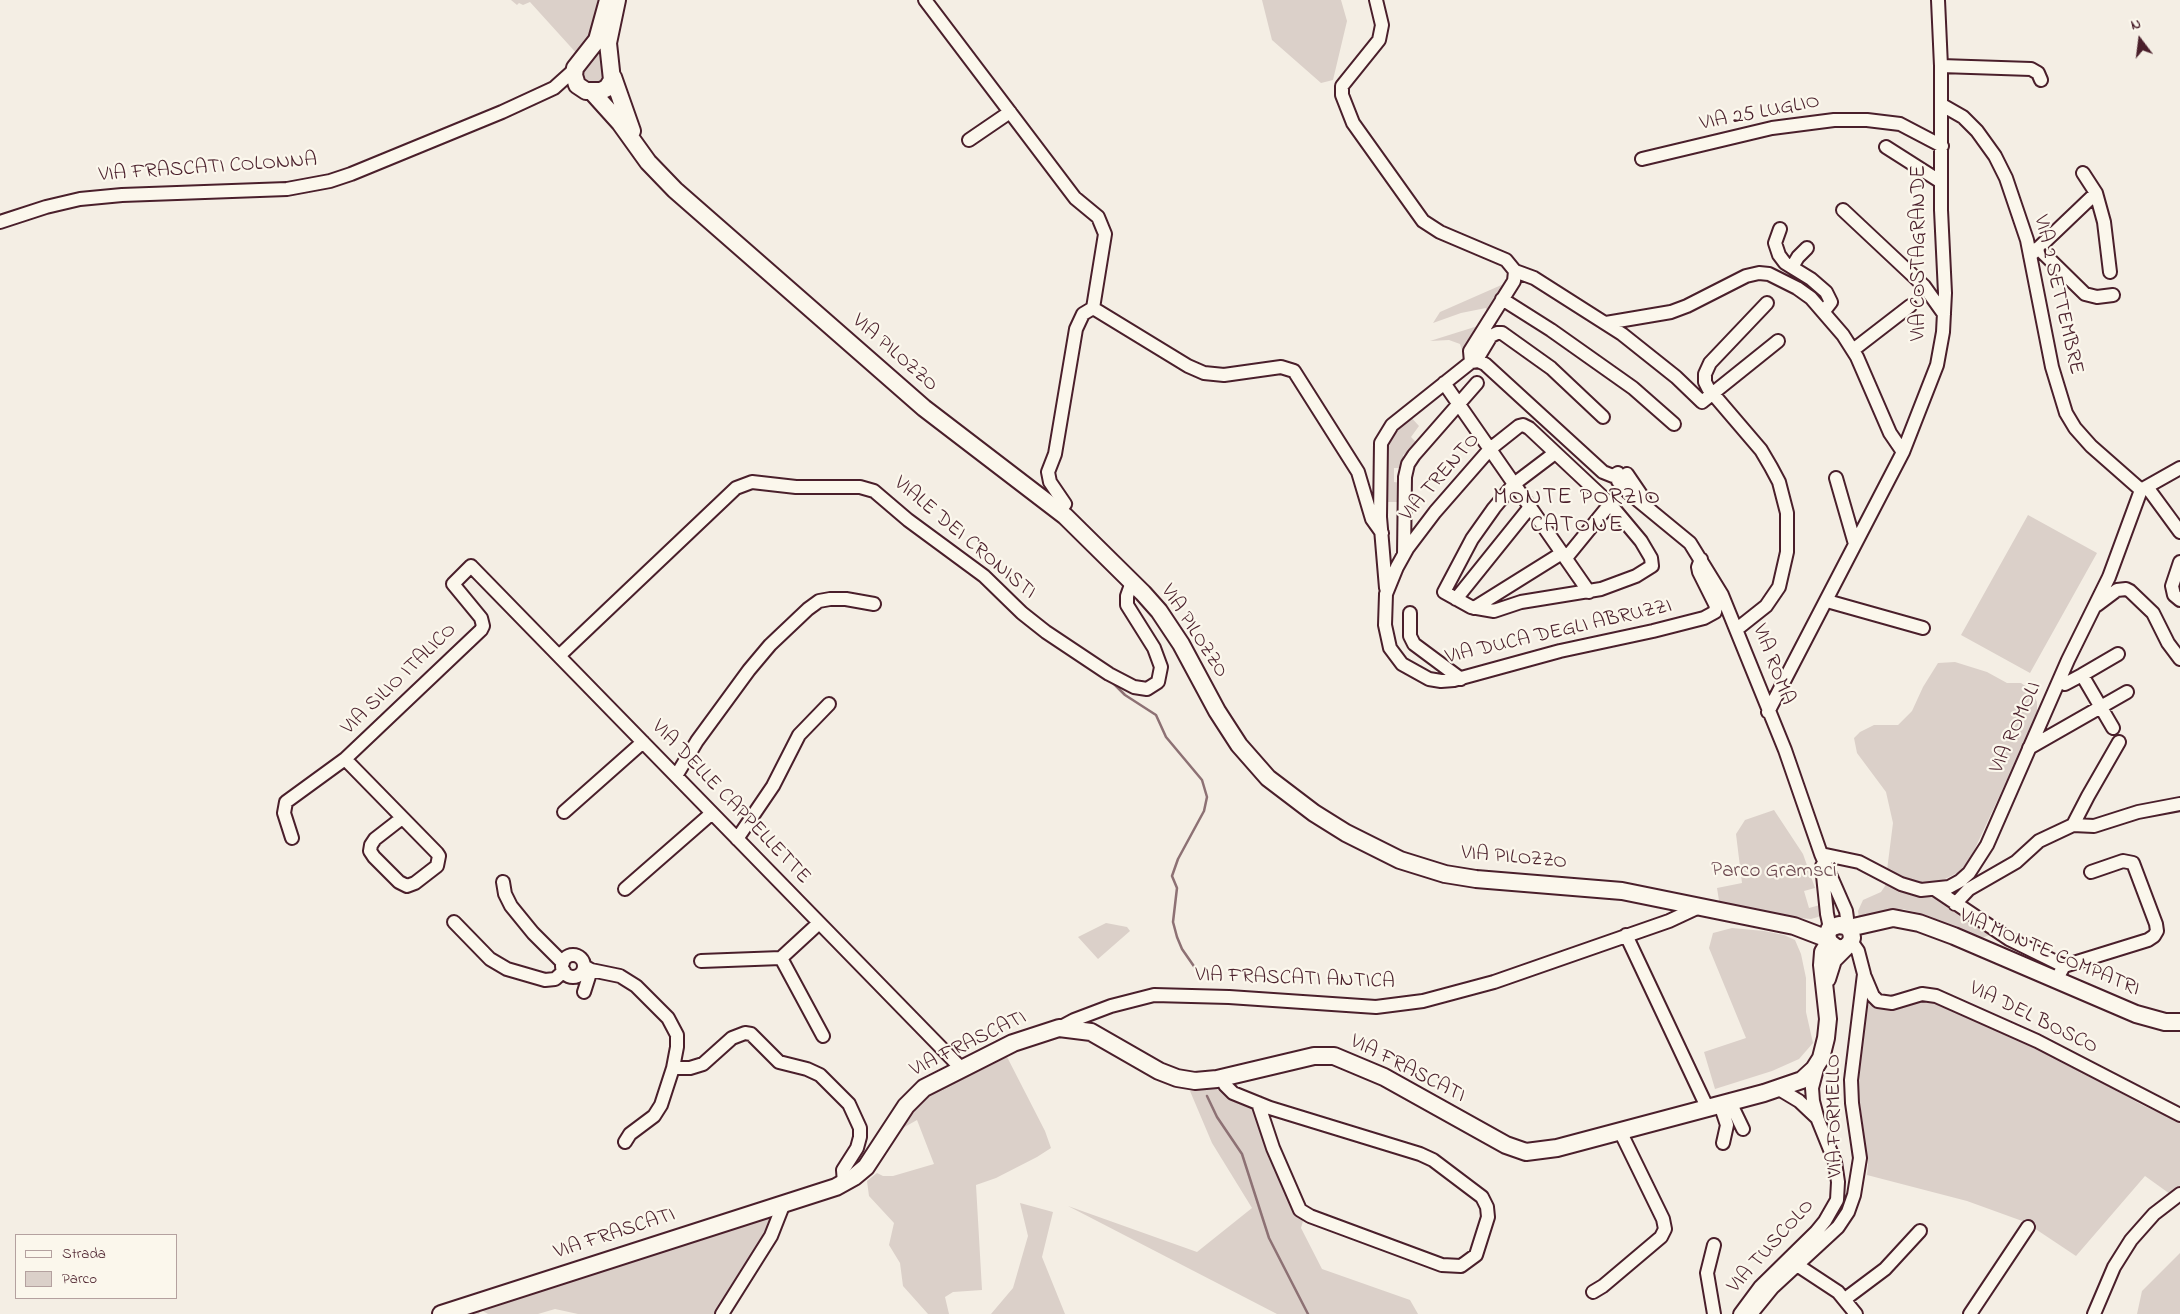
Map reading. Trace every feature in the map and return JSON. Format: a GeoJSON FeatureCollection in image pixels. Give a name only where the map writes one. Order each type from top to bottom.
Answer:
{"type":"FeatureCollection","features":[{"type":"Feature","properties":{"kind":"main road","name":"VIA FRASCATI COLONNA"},"geometry":{"type":"LineString","coordinates":[[574,70],[598,40],[608,0]]}},
{"type":"Feature","properties":{"kind":"main road"},"geometry":{"type":"LineString","coordinates":[[574,70],[575,82],[588,91],[607,88],[613,77],[608,43],[616,0]]}},
{"type":"Feature","properties":{"kind":"main road","name":"VIA PILOZZO"},"geometry":{"type":"LineString","coordinates":[[613,77],[624,111],[644,158]]}},
{"type":"Feature","properties":{"kind":"main road","name":"VIA PILOZZO"},"geometry":{"type":"LineString","coordinates":[[588,91],[620,123],[644,158],[675,190],[924,408],[1058,511],[1132,582],[1164,618],[1224,723],[1246,754],[1282,790],[1333,825],[1400,860],[1445,874],[1476,879],[1606,888],[1840,936]]}},
{"type":"Feature","properties":{"kind":"main road","name":"VIA MONTE COMPATRI"},"geometry":{"type":"LineString","coordinates":[[1840,936],[1902,919],[2060,973],[2143,1017],[2165,1022],[2180,1022]]}},
{"type":"Feature","properties":{"kind":"main road"},"geometry":{"type":"LineString","coordinates":[[1818,1065],[1824,1051],[1827,1032],[1825,987],[1830,965],[1838,953],[1840,936]]}},
{"type":"Feature","properties":{"kind":"main road","name":"VIA FRASCATI"},"geometry":{"type":"LineString","coordinates":[[441,1314],[828,1190],[844,1183],[858,1174],[870,1162],[911,1099],[927,1086],[1014,1043],[1059,1028],[1091,1032],[1145,1064],[1173,1077],[1200,1081],[1222,1078],[1305,1058],[1332,1056],[1377,1074],[1448,1115],[1516,1150],[1531,1152],[1548,1150],[1779,1089],[1802,1080],[1818,1065]]}},
{"type":"Feature","properties":{"kind":"street"},"geometry":{"type":"LineString","coordinates":[[925,0],[1075,198],[1098,217],[1105,234],[1093,308],[1083,314],[1076,329],[1055,454],[1048,472],[1050,482],[1065,504],[1058,511]]}},
{"type":"Feature","properties":{"kind":"street"},"geometry":{"type":"LineString","coordinates":[[1376,0],[1382,22],[1380,37],[1375,46],[1342,86],[1342,94],[1352,123],[1423,221],[1440,232],[1506,260],[1515,271],[1534,278],[1606,323],[1664,367],[1702,402],[1778,340]]}},
{"type":"Feature","properties":{"kind":"street","name":"VIA COSTAGRANDE"},"geometry":{"type":"LineString","coordinates":[[1768,712],[1903,452],[1935,372],[1941,345],[1944,314],[1942,105],[1938,0]]}},
{"type":"Feature","properties":{"kind":"street"},"geometry":{"type":"LineString","coordinates":[[1941,66],[2031,69],[2038,73],[2041,80]]}},
{"type":"Feature","properties":{"kind":"street","name":"VIA FRASCATI COLONNA"},"geometry":{"type":"LineString","coordinates":[[0,222],[46,207],[80,199],[122,195],[287,189],[324,183],[351,174],[554,88],[574,70]]}},
{"type":"Feature","properties":{"kind":"street","name":"VIA FRASCATI COLONNA"},"geometry":{"type":"LineString","coordinates":[[554,88],[588,91]]}},
{"type":"Feature","properties":{"kind":"street","name":"VIA 2 SETTEMBRE"},"geometry":{"type":"LineString","coordinates":[[1942,105],[1960,115],[1972,125],[1999,161],[2034,252],[2052,368],[2066,413],[2075,428],[2091,446],[2144,488],[2180,532]]}},
{"type":"Feature","properties":{"kind":"street"},"geometry":{"type":"LineString","coordinates":[[969,140],[1010,112]]}},
{"type":"Feature","properties":{"kind":"street","name":"VIA 25 LUGLIO"},"geometry":{"type":"LineString","coordinates":[[1642,159],[1772,128],[1834,120],[1862,120],[1900,124],[1942,146]]}},
{"type":"Feature","properties":{"kind":"street"},"geometry":{"type":"LineString","coordinates":[[1886,147],[1942,182]]}},
{"type":"Feature","properties":{"kind":"street"},"geometry":{"type":"LineString","coordinates":[[2083,173],[2096,193],[2104,222],[2110,272]]}},
{"type":"Feature","properties":{"kind":"street"},"geometry":{"type":"LineString","coordinates":[[2096,193],[2034,252],[2085,294],[2097,298],[2113,295]]}},
{"type":"Feature","properties":{"kind":"street"},"geometry":{"type":"LineString","coordinates":[[1843,210],[1924,286],[1944,314]]}},
{"type":"Feature","properties":{"kind":"street"},"geometry":{"type":"LineString","coordinates":[[1780,229],[1776,236],[1776,247],[1782,259],[1811,279],[1829,295],[1830,304],[1824,311]]}},
{"type":"Feature","properties":{"kind":"street"},"geometry":{"type":"LineString","coordinates":[[1792,267],[1807,248]]}},
{"type":"Feature","properties":{"kind":"street"},"geometry":{"type":"LineString","coordinates":[[1473,362],[1469,355],[1471,349],[1514,281],[1515,271]]}},
{"type":"Feature","properties":{"kind":"street"},"geometry":{"type":"LineString","coordinates":[[1606,323],[1671,312],[1691,304],[1730,282],[1759,273],[1769,274],[1797,288],[1824,311],[1853,350],[1890,433],[1903,452]]}},
{"type":"Feature","properties":{"kind":"street"},"geometry":{"type":"LineString","coordinates":[[1502,299],[1551,330],[1633,388],[1674,424]]}},
{"type":"Feature","properties":{"kind":"street"},"geometry":{"type":"LineString","coordinates":[[1737,629],[1766,606],[1779,587],[1787,552],[1787,518],[1779,482],[1767,460],[1713,394],[1705,379],[1708,366],[1767,303]]}},
{"type":"Feature","properties":{"kind":"street"},"geometry":{"type":"LineString","coordinates":[[1853,350],[1910,306]]}},
{"type":"Feature","properties":{"kind":"street"},"geometry":{"type":"LineString","coordinates":[[1093,308],[1188,366],[1204,373],[1224,375],[1281,367],[1294,371],[1358,472],[1372,519],[1382,533]]}},
{"type":"Feature","properties":{"kind":"street"},"geometry":{"type":"LineString","coordinates":[[1386,594],[1382,533],[1382,441],[1391,427],[1444,383],[1473,362],[1491,336],[1502,333],[1544,363],[1603,417]]}},
{"type":"Feature","properties":{"kind":"street","name":"VIA ROMA"},"geometry":{"type":"LineString","coordinates":[[1473,362],[1485,364],[1603,472],[1612,476],[1621,476],[1653,512],[1684,537],[1701,559],[1722,595],[1737,629],[1768,712],[1785,750],[1821,854]]}},
{"type":"Feature","properties":{"kind":"street"},"geometry":{"type":"LineString","coordinates":[[1444,383],[1589,592]]}},
{"type":"Feature","properties":{"kind":"street"},"geometry":{"type":"LineString","coordinates":[[1404,554],[1405,477],[1408,464],[1477,383]]}},
{"type":"Feature","properties":{"kind":"street","name":"VIA TRENTO"},"geometry":{"type":"LineString","coordinates":[[1396,566],[1435,512],[1490,449],[1516,428],[1523,425],[1529,428],[1555,453]]}},
{"type":"Feature","properties":{"kind":"street"},"geometry":{"type":"LineString","coordinates":[[1555,453],[1610,504],[1641,542],[1651,558],[1652,565],[1648,570],[1626,580],[1589,592],[1525,602],[1494,612],[1474,608],[1444,592],[1472,539],[1514,484],[1555,453]]}},
{"type":"Feature","properties":{"kind":"street"},"geometry":{"type":"LineString","coordinates":[[2144,488],[2180,468]]}},
{"type":"Feature","properties":{"kind":"street"},"geometry":{"type":"LineString","coordinates":[[1836,478],[1855,544]]}},
{"type":"Feature","properties":{"kind":"street","name":"VIALE DEI CRONISTI"},"geometry":{"type":"LineString","coordinates":[[559,656],[736,488],[752,482],[809,488],[860,487],[874,491],[908,520],[984,576],[1022,613],[1052,637],[1109,674],[1134,687],[1145,689],[1152,687],[1158,682],[1161,667],[1154,648],[1128,605],[1128,596],[1132,582]]}},
{"type":"Feature","properties":{"kind":"street","name":"VIA ROMOLI"},"geometry":{"type":"LineString","coordinates":[[1821,854],[1859,862],[1907,887],[1921,890],[1949,888],[1960,881],[1978,861],[2112,570],[2144,488]]}},
{"type":"Feature","properties":{"kind":"street"},"geometry":{"type":"LineString","coordinates":[[1474,608],[1564,556],[1583,539],[1610,504]]}},
{"type":"Feature","properties":{"kind":"street"},"geometry":{"type":"LineString","coordinates":[[1456,599],[1530,507]]}},
{"type":"Feature","properties":{"kind":"street","name":"VIA DUCA DEGLI ABRUZZI"},"geometry":{"type":"LineString","coordinates":[[1396,566],[1386,594],[1386,633],[1390,648],[1397,660],[1411,670],[1433,680],[1445,681],[1461,679],[1560,651],[1653,632],[1710,615],[1715,612],[1716,606],[1699,572],[1698,567],[1701,559]]}},
{"type":"Feature","properties":{"kind":"street"},"geometry":{"type":"LineString","coordinates":[[2180,562],[2172,586],[2174,595],[2180,600]]}},
{"type":"Feature","properties":{"kind":"street","name":"VIA DELLE CAPPELLETTE"},"geometry":{"type":"LineString","coordinates":[[471,566],[961,1068]]}},
{"type":"Feature","properties":{"kind":"street","name":"VIA SILIO ITALICO"},"geometry":{"type":"LineString","coordinates":[[402,818],[375,839],[370,851],[399,882],[410,886],[437,866],[440,859],[437,853],[345,759],[481,630],[483,626],[481,618],[453,584],[471,566]]}},
{"type":"Feature","properties":{"kind":"street"},"geometry":{"type":"LineString","coordinates":[[2093,608],[2115,591],[2123,589],[2130,591],[2153,613],[2168,643],[2180,660]]}},
{"type":"Feature","properties":{"kind":"street"},"geometry":{"type":"LineString","coordinates":[[676,776],[697,740],[749,670],[770,645],[808,609],[819,601],[830,599],[846,599],[874,604]]}},
{"type":"Feature","properties":{"kind":"street"},"geometry":{"type":"LineString","coordinates":[[1827,601],[1923,628]]}},
{"type":"Feature","properties":{"kind":"street"},"geometry":{"type":"LineString","coordinates":[[1410,613],[1410,636],[1414,644],[1461,679]]}},
{"type":"Feature","properties":{"kind":"street"},"geometry":{"type":"LineString","coordinates":[[2065,684],[2118,654]]}},
{"type":"Feature","properties":{"kind":"street"},"geometry":{"type":"LineString","coordinates":[[2082,675],[2112,728]]}},
{"type":"Feature","properties":{"kind":"street"},"geometry":{"type":"LineString","coordinates":[[2029,748],[2128,692]]}},
{"type":"Feature","properties":{"kind":"street"},"geometry":{"type":"LineString","coordinates":[[737,839],[773,786],[799,735],[829,704]]}},
{"type":"Feature","properties":{"kind":"street"},"geometry":{"type":"LineString","coordinates":[[564,812],[643,742]]}},
{"type":"Feature","properties":{"kind":"street"},"geometry":{"type":"LineString","coordinates":[[2073,825],[2119,742]]}},
{"type":"Feature","properties":{"kind":"street"},"geometry":{"type":"LineString","coordinates":[[292,838],[284,813],[286,802],[345,759]]}},
{"type":"Feature","properties":{"kind":"street"},"geometry":{"type":"LineString","coordinates":[[1955,904],[1969,889],[2020,860],[2040,841],[2073,825],[2097,826],[2138,812],[2180,804]]}},
{"type":"Feature","properties":{"kind":"street"},"geometry":{"type":"LineString","coordinates":[[626,889],[712,813]]}},
{"type":"Feature","properties":{"kind":"street"},"geometry":{"type":"LineString","coordinates":[[1821,854],[1827,914],[1840,936],[1856,946],[1864,973]]}},
{"type":"Feature","properties":{"kind":"street"},"geometry":{"type":"LineString","coordinates":[[1821,854],[1846,911],[1847,918],[1840,936]]}},
{"type":"Feature","properties":{"kind":"street"},"geometry":{"type":"LineString","coordinates":[[1936,890],[2060,973],[2148,940],[2156,934],[2156,924],[2133,863],[2123,861],[2091,872]]}},
{"type":"Feature","properties":{"kind":"street"},"geometry":{"type":"LineString","coordinates":[[503,882],[505,894],[511,906],[569,976],[576,977],[588,968]]}},
{"type":"Feature","properties":{"kind":"street","name":"VIA FRASCATI ANTICA"},"geometry":{"type":"LineString","coordinates":[[1059,1028],[1074,1020],[1111,1006],[1154,994],[1372,1007],[1410,1004],[1484,985],[1669,921],[1699,907]]}},
{"type":"Feature","properties":{"kind":"street"},"geometry":{"type":"LineString","coordinates":[[454,922],[490,959],[506,969],[548,980],[555,979],[563,967]]}},
{"type":"Feature","properties":{"kind":"street"},"geometry":{"type":"LineString","coordinates":[[701,961],[781,958],[819,923]]}},
{"type":"Feature","properties":{"kind":"street"},"geometry":{"type":"LineString","coordinates":[[1626,935],[1719,1104],[1727,1125],[1723,1142]]}},
{"type":"Feature","properties":{"kind":"street"},"geometry":{"type":"LineString","coordinates":[[781,958],[823,1036]]}},
{"type":"Feature","properties":{"kind":"street"},"geometry":{"type":"LineString","coordinates":[[584,992],[588,968]]}},
{"type":"Feature","properties":{"kind":"street"},"geometry":{"type":"LineString","coordinates":[[588,968],[615,974],[632,982],[668,1018],[678,1038],[673,1068],[658,1112],[649,1121],[630,1134],[625,1142]]}},
{"type":"Feature","properties":{"kind":"street","name":"VIA DEL BOSCO"},"geometry":{"type":"LineString","coordinates":[[1864,973],[1875,999],[1886,1003],[1916,994],[1936,996],[2030,1038],[2180,1115]]}},
{"type":"Feature","properties":{"kind":"street","name":"VIA FORMELLO"},"geometry":{"type":"LineString","coordinates":[[1749,1313],[1769,1291],[1838,1227],[1848,1212],[1857,1186],[1860,1158],[1852,1103],[1851,1080],[1864,973]]}},
{"type":"Feature","properties":{"kind":"street"},"geometry":{"type":"LineString","coordinates":[[673,1068],[690,1068],[703,1064],[732,1038],[745,1033],[750,1034],[779,1062],[811,1070],[820,1075],[849,1104],[860,1128],[857,1148],[843,1170],[844,1183]]}},
{"type":"Feature","properties":{"kind":"street"},"geometry":{"type":"LineString","coordinates":[[1818,1065],[1812,1088],[1818,1120]]}},
{"type":"Feature","properties":{"kind":"street"},"geometry":{"type":"LineString","coordinates":[[1222,1078],[1225,1085],[1234,1092],[1258,1103],[1420,1154],[1433,1160],[1482,1197],[1488,1207],[1488,1217],[1476,1255],[1461,1266],[1442,1265],[1310,1216],[1300,1210],[1273,1148],[1258,1103]]}},
{"type":"Feature","properties":{"kind":"street"},"geometry":{"type":"LineString","coordinates":[[1779,1089],[1799,1101],[1818,1120]]}},
{"type":"Feature","properties":{"kind":"street"},"geometry":{"type":"LineString","coordinates":[[1719,1104],[1744,1129]]}},
{"type":"Feature","properties":{"kind":"street","name":"VIA TUSCOLO"},"geometry":{"type":"LineString","coordinates":[[1749,1313],[1760,1287],[1825,1222],[1837,1200],[1838,1182],[1835,1162],[1818,1120]]}},
{"type":"Feature","properties":{"kind":"street"},"geometry":{"type":"LineString","coordinates":[[1593,1292],[1603,1286],[1661,1237],[1665,1229],[1663,1219],[1620,1131]]}},
{"type":"Feature","properties":{"kind":"street"},"geometry":{"type":"LineString","coordinates":[[2094,1314],[2114,1268],[2131,1240],[2154,1214],[2180,1194]]}},
{"type":"Feature","properties":{"kind":"street"},"geometry":{"type":"LineString","coordinates":[[722,1314],[771,1236],[784,1203]]}},
{"type":"Feature","properties":{"kind":"street"},"geometry":{"type":"LineString","coordinates":[[1970,1314],[2028,1227]]}},
{"type":"Feature","properties":{"kind":"street"},"geometry":{"type":"LineString","coordinates":[[1845,1300],[1879,1274],[1920,1231]]}},
{"type":"Feature","properties":{"kind":"street"},"geometry":{"type":"LineString","coordinates":[[1714,1245],[1707,1272],[1708,1288],[1714,1314]]}},
{"type":"Feature","properties":{"kind":"street"},"geometry":{"type":"LineString","coordinates":[[1797,1265],[1835,1289],[1856,1314]]}},
{"type":"Feature","properties":{"kind":"green space"},"geometry":{"type":"Polygon","coordinates":[[[511,0],[601,0],[598,24],[578,55],[530,2],[517,5],[511,0]]]}},
{"type":"Feature","properties":{"kind":"green space"},"geometry":{"type":"Polygon","coordinates":[[[1262,0],[1341,0],[1347,21],[1333,80],[1321,83],[1272,40],[1262,0]]]}},
{"type":"Feature","properties":{"kind":"green space"},"geometry":{"type":"Polygon","coordinates":[[[601,45],[607,76],[597,88],[582,85],[581,68],[601,45]]]}},
{"type":"Feature","properties":{"kind":"green space"},"geometry":{"type":"Polygon","coordinates":[[[1506,283],[1487,312],[1486,308],[1461,313],[1433,323],[1440,312],[1506,283]]]}},
{"type":"Feature","properties":{"kind":"green space"},"geometry":{"type":"Polygon","coordinates":[[[1481,325],[1466,350],[1462,350],[1460,344],[1449,340],[1430,341],[1481,325]]]}},
{"type":"Feature","properties":{"kind":"green space"},"geometry":{"type":"Polygon","coordinates":[[[1408,414],[1419,426],[1411,437],[1418,444],[1403,455],[1403,468],[1394,468],[1394,482],[1402,483],[1401,502],[1383,502],[1382,445],[1408,414]]]}},
{"type":"Feature","properties":{"kind":"green space"},"geometry":{"type":"Polygon","coordinates":[[[2028,515],[2097,553],[2030,673],[1961,635],[2028,515]]]}},
{"type":"Feature","properties":{"kind":"green space"},"geometry":{"type":"Polygon","coordinates":[[[1955,662],[1987,672],[2007,683],[2021,683],[2031,690],[2037,702],[2037,715],[1972,855],[1961,871],[1937,883],[1996,932],[1980,939],[1919,913],[1903,909],[1859,918],[1858,911],[1863,900],[1881,892],[1885,886],[1893,823],[1886,792],[1857,753],[1854,738],[1860,732],[1874,725],[1898,725],[1912,711],[1923,687],[1938,663],[1955,662]]]}},
{"type":"Feature","properties":{"kind":"green space","name":"Parco Gramsci"},"geometry":{"type":"Polygon","coordinates":[[[1774,810],[1803,854],[1815,888],[1804,891],[1809,908],[1820,905],[1822,914],[1818,917],[1811,919],[1768,915],[1720,907],[1717,888],[1742,883],[1736,834],[1745,820],[1774,810]]]}},
{"type":"Feature","properties":{"kind":"green space"},"geometry":{"type":"Polygon","coordinates":[[[1106,923],[1127,927],[1130,931],[1098,959],[1078,937],[1106,923]]]}},
{"type":"Feature","properties":{"kind":"green space"},"geometry":{"type":"Polygon","coordinates":[[[1732,928],[1764,931],[1784,935],[1795,940],[1801,954],[1806,978],[1806,1012],[1813,1043],[1799,1059],[1772,1071],[1715,1089],[1704,1052],[1746,1038],[1709,948],[1713,933],[1732,928]]]}},
{"type":"Feature","properties":{"kind":"green space"},"geometry":{"type":"Polygon","coordinates":[[[1925,998],[2018,1036],[2144,1106],[2180,1122],[2180,1189],[2170,1194],[2145,1176],[2076,1256],[2025,1222],[1967,1201],[1867,1175],[1868,1164],[1858,1087],[1864,1005],[1925,998]]]}},
{"type":"Feature","properties":{"kind":"green space"},"geometry":{"type":"Polygon","coordinates":[[[1005,1053],[1045,1131],[1051,1148],[996,1178],[976,1185],[982,1290],[953,1292],[945,1297],[949,1314],[928,1314],[903,1286],[900,1263],[889,1245],[894,1223],[869,1196],[867,1181],[877,1173],[883,1176],[893,1176],[934,1164],[917,1120],[901,1129],[919,1101],[935,1088],[1005,1053]]]}},
{"type":"Feature","properties":{"kind":"green space"},"geometry":{"type":"Polygon","coordinates":[[[1213,1087],[1250,1104],[1294,1212],[1303,1221],[1301,1228],[1322,1269],[1410,1300],[1418,1314],[1277,1314],[1068,1206],[1197,1252],[1252,1208],[1212,1143],[1190,1091],[1213,1087]]]}},
{"type":"Feature","properties":{"kind":"green space"},"geometry":{"type":"Polygon","coordinates":[[[1020,1203],[1053,1212],[1042,1257],[1065,1314],[991,1314],[1013,1288],[1028,1236],[1020,1203]]]}},
{"type":"Feature","properties":{"kind":"green space"},"geometry":{"type":"Polygon","coordinates":[[[771,1213],[772,1223],[714,1314],[578,1314],[555,1309],[538,1314],[488,1314],[481,1310],[479,1314],[460,1314],[771,1213]]]}},
{"type":"Feature","properties":{"kind":"green space"},"geometry":{"type":"Polygon","coordinates":[[[2180,1253],[2180,1314],[2137,1314],[2142,1291],[2180,1253]]]}},
{"type":"Feature","properties":{"kind":"waterway"},"geometry":{"type":"LineString","coordinates":[[1111,681],[1125,695],[1156,715],[1166,737],[1202,780],[1207,797],[1204,811],[1178,859],[1172,876],[1177,888],[1173,922],[1177,937],[1182,949],[1200,975]]}},
{"type":"Feature","properties":{"kind":"waterway"},"geometry":{"type":"LineString","coordinates":[[1207,1096],[1217,1117],[1242,1154],[1269,1238],[1308,1314]]}},
{"type":"Feature","properties":{"kind":"district","name":"MONTE PORZIO CATONE"},"geometry":{"type":"Point","coordinates":[1577,513]}}]}
